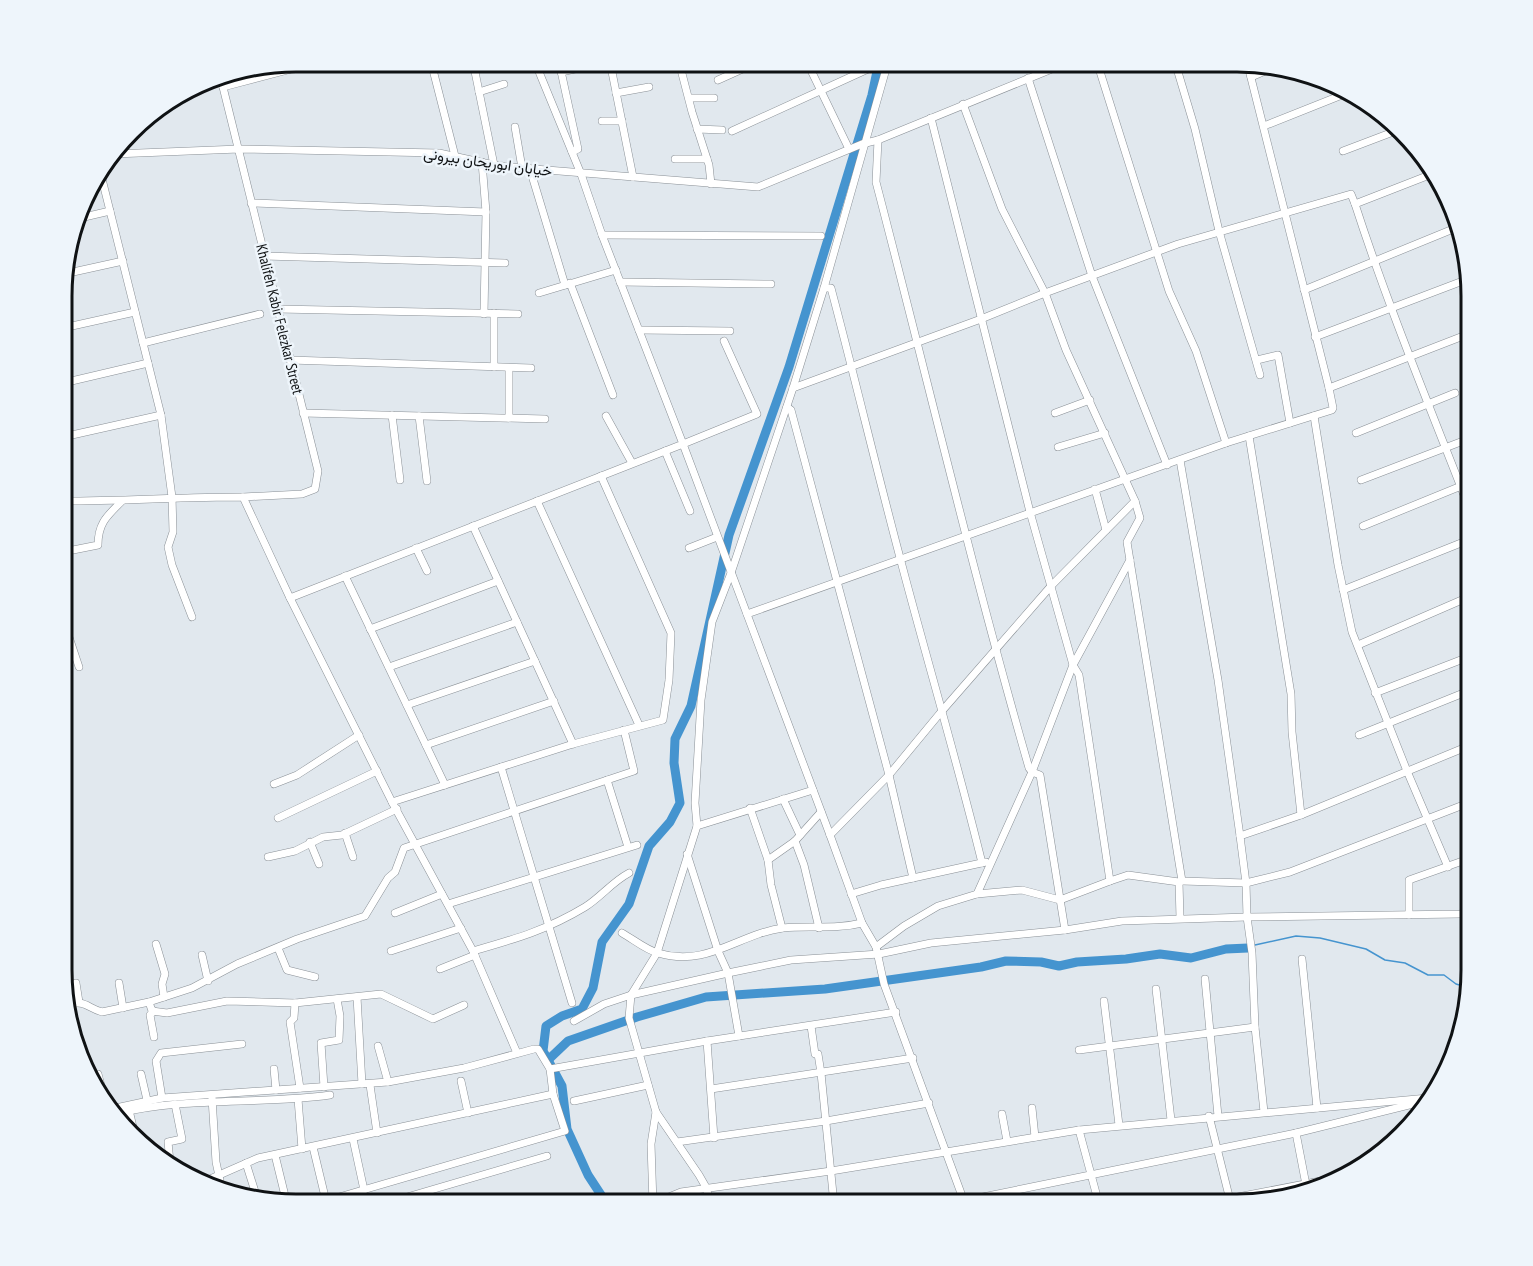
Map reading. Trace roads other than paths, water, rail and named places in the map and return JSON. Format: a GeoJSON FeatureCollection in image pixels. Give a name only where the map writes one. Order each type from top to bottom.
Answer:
{"type":"FeatureCollection","features":[{"type":"Feature","properties":{"kind":"street"},"geometry":{"type":"LineString","coordinates":[[434,72],[455,156]]}},
{"type":"Feature","properties":{"kind":"street"},"geometry":{"type":"LineString","coordinates":[[475,72],[494,165]]}},
{"type":"Feature","properties":{"kind":"street"},"geometry":{"type":"LineString","coordinates":[[539,72],[581,174],[861,923],[877,951],[884,981],[961,1194]]}},
{"type":"Feature","properties":{"kind":"street"},"geometry":{"type":"LineString","coordinates":[[561,72],[578,149],[572,152]]}},
{"type":"Feature","properties":{"kind":"street"},"geometry":{"type":"LineString","coordinates":[[612,72],[633,177]]}},
{"type":"Feature","properties":{"kind":"street"},"geometry":{"type":"LineString","coordinates":[[682,72],[707,159],[711,184]]}},
{"type":"Feature","properties":{"kind":"street"},"geometry":{"type":"LineString","coordinates":[[718,80],[736,72]]}},
{"type":"Feature","properties":{"kind":"street"},"geometry":{"type":"LineString","coordinates":[[811,72],[851,148]]}},
{"type":"Feature","properties":{"kind":"street"},"geometry":{"type":"LineString","coordinates":[[732,131],[861,72]]}},
{"type":"Feature","properties":{"kind":"street"},"geometry":{"type":"LineString","coordinates":[[708,1194],[707,1189],[656,1112],[630,1022],[631,995],[657,953],[697,826],[695,802],[701,700],[712,622],[731,573],[793,388],[885,72]]}},
{"type":"Feature","properties":{"kind":"street","name":"خیابان ابوریحان بیرونی"},"geometry":{"type":"LineString","coordinates":[[123,154],[239,149],[439,153],[494,165],[758,187],[1043,72]]}},
{"type":"Feature","properties":{"kind":"street"},"geometry":{"type":"LineString","coordinates":[[1100,72],[1168,291],[1196,351],[1226,443]]}},
{"type":"Feature","properties":{"kind":"street"},"geometry":{"type":"LineString","coordinates":[[1178,72],[1260,375]]}},
{"type":"Feature","properties":{"kind":"street"},"geometry":{"type":"LineString","coordinates":[[747,614],[1226,443],[1333,409],[1250,72]]}},
{"type":"Feature","properties":{"kind":"street"},"geometry":{"type":"LineString","coordinates":[[223,87],[278,73]]}},
{"type":"Feature","properties":{"kind":"street"},"geometry":{"type":"LineString","coordinates":[[1251,77],[1261,73]]}},
{"type":"Feature","properties":{"kind":"street"},"geometry":{"type":"LineString","coordinates":[[1028,78],[1092,276],[1167,465]]}},
{"type":"Feature","properties":{"kind":"street"},"geometry":{"type":"LineString","coordinates":[[479,92],[504,84]]}},
{"type":"Feature","properties":{"kind":"street","name":"Khalifeh Kabir Felezkar Street"},"geometry":{"type":"LineString","coordinates":[[223,87],[318,471],[315,489],[302,494],[243,497]]}},
{"type":"Feature","properties":{"kind":"street"},"geometry":{"type":"LineString","coordinates":[[616,93],[650,87]]}},
{"type":"Feature","properties":{"kind":"street"},"geometry":{"type":"LineString","coordinates":[[1264,126],[1339,96]]}},
{"type":"Feature","properties":{"kind":"street"},"geometry":{"type":"LineString","coordinates":[[690,98],[714,98]]}},
{"type":"Feature","properties":{"kind":"street"},"geometry":{"type":"LineString","coordinates":[[963,104],[1002,209],[1045,293],[1066,350],[1126,478],[1140,518],[1127,542],[1180,882],[1180,918]]}},
{"type":"Feature","properties":{"kind":"street"},"geometry":{"type":"LineString","coordinates":[[931,118],[1030,512],[1073,664],[1079,675],[1110,881]]}},
{"type":"Feature","properties":{"kind":"street"},"geometry":{"type":"LineString","coordinates":[[602,121],[622,121]]}},
{"type":"Feature","properties":{"kind":"street"},"geometry":{"type":"LineString","coordinates":[[515,127],[526,168],[568,284],[613,395]]}},
{"type":"Feature","properties":{"kind":"street"},"geometry":{"type":"LineString","coordinates":[[697,129],[722,130]]}},
{"type":"Feature","properties":{"kind":"street"},"geometry":{"type":"LineString","coordinates":[[1343,151],[1390,133]]}},
{"type":"Feature","properties":{"kind":"street"},"geometry":{"type":"LineString","coordinates":[[878,140],[876,182],[996,651],[1032,772]]}},
{"type":"Feature","properties":{"kind":"street"},"geometry":{"type":"LineString","coordinates":[[675,159],[707,159]]}},
{"type":"Feature","properties":{"kind":"street"},"geometry":{"type":"LineString","coordinates":[[482,162],[486,212],[484,314]]}},
{"type":"Feature","properties":{"kind":"street"},"geometry":{"type":"LineString","coordinates":[[1355,204],[1426,176]]}},
{"type":"Feature","properties":{"kind":"street"},"geometry":{"type":"LineString","coordinates":[[103,183],[161,415],[172,497],[173,532],[168,547],[172,565],[192,617]]}},
{"type":"Feature","properties":{"kind":"street"},"geometry":{"type":"LineString","coordinates":[[793,388],[981,320],[1045,293],[1156,252],[1220,231],[1351,194],[1409,356],[1461,486],[1363,526]]}},
{"type":"Feature","properties":{"kind":"street"},"geometry":{"type":"LineString","coordinates":[[251,203],[486,212]]}},
{"type":"Feature","properties":{"kind":"street"},"geometry":{"type":"LineString","coordinates":[[87,216],[110,211]]}},
{"type":"Feature","properties":{"kind":"street"},"geometry":{"type":"LineString","coordinates":[[1304,290],[1451,230]]}},
{"type":"Feature","properties":{"kind":"street"},"geometry":{"type":"LineString","coordinates":[[602,235],[821,236]]}},
{"type":"Feature","properties":{"kind":"street"},"geometry":{"type":"LineString","coordinates":[[264,256],[504,263]]}},
{"type":"Feature","properties":{"kind":"street"},"geometry":{"type":"LineString","coordinates":[[73,272],[123,261]]}},
{"type":"Feature","properties":{"kind":"street"},"geometry":{"type":"LineString","coordinates":[[539,293],[616,270]]}},
{"type":"Feature","properties":{"kind":"street"},"geometry":{"type":"LineString","coordinates":[[620,282],[771,284]]}},
{"type":"Feature","properties":{"kind":"street"},"geometry":{"type":"LineString","coordinates":[[1315,338],[1461,282]]}},
{"type":"Feature","properties":{"kind":"street"},"geometry":{"type":"LineString","coordinates":[[824,288],[831,288],[900,558],[941,712],[961,777],[982,863]]}},
{"type":"Feature","properties":{"kind":"street"},"geometry":{"type":"LineString","coordinates":[[278,309],[518,314]]}},
{"type":"Feature","properties":{"kind":"street"},"geometry":{"type":"LineString","coordinates":[[72,326],[135,312]]}},
{"type":"Feature","properties":{"kind":"street"},"geometry":{"type":"LineString","coordinates":[[494,313],[494,367]]}},
{"type":"Feature","properties":{"kind":"street"},"geometry":{"type":"LineString","coordinates":[[143,343],[260,314]]}},
{"type":"Feature","properties":{"kind":"street"},"geometry":{"type":"LineString","coordinates":[[639,330],[730,331]]}},
{"type":"Feature","properties":{"kind":"street"},"geometry":{"type":"LineString","coordinates":[[1329,388],[1461,337]]}},
{"type":"Feature","properties":{"kind":"street"},"geometry":{"type":"LineString","coordinates":[[290,598],[758,414],[724,340]]}},
{"type":"Feature","properties":{"kind":"street"},"geometry":{"type":"LineString","coordinates":[[1257,360],[1278,355],[1290,423]]}},
{"type":"Feature","properties":{"kind":"street"},"geometry":{"type":"LineString","coordinates":[[290,360],[531,368]]}},
{"type":"Feature","properties":{"kind":"street"},"geometry":{"type":"LineString","coordinates":[[72,381],[148,363]]}},
{"type":"Feature","properties":{"kind":"street"},"geometry":{"type":"LineString","coordinates":[[509,368],[509,418]]}},
{"type":"Feature","properties":{"kind":"street"},"geometry":{"type":"LineString","coordinates":[[1356,433],[1455,393]]}},
{"type":"Feature","properties":{"kind":"street"},"geometry":{"type":"LineString","coordinates":[[1055,413],[1090,400]]}},
{"type":"Feature","properties":{"kind":"street"},"geometry":{"type":"LineString","coordinates":[[787,407],[791,410],[889,776],[913,878]]}},
{"type":"Feature","properties":{"kind":"street"},"geometry":{"type":"LineString","coordinates":[[303,413],[545,419]]}},
{"type":"Feature","properties":{"kind":"street"},"geometry":{"type":"LineString","coordinates":[[72,435],[161,415]]}},
{"type":"Feature","properties":{"kind":"street"},"geometry":{"type":"LineString","coordinates":[[392,415],[400,480]]}},
{"type":"Feature","properties":{"kind":"street"},"geometry":{"type":"LineString","coordinates":[[419,416],[427,481]]}},
{"type":"Feature","properties":{"kind":"street"},"geometry":{"type":"LineString","coordinates":[[606,416],[632,464]]}},
{"type":"Feature","properties":{"kind":"street"},"geometry":{"type":"LineString","coordinates":[[1314,416],[1342,590],[1352,632],[1426,819],[1448,867]]}},
{"type":"Feature","properties":{"kind":"street"},"geometry":{"type":"LineString","coordinates":[[1059,447],[1105,433]]}},
{"type":"Feature","properties":{"kind":"street"},"geometry":{"type":"LineString","coordinates":[[1249,436],[1291,694],[1292,732],[1301,814]]}},
{"type":"Feature","properties":{"kind":"street"},"geometry":{"type":"LineString","coordinates":[[1361,480],[1461,442]]}},
{"type":"Feature","properties":{"kind":"street"},"geometry":{"type":"LineString","coordinates":[[665,451],[690,511]]}},
{"type":"Feature","properties":{"kind":"street"},"geometry":{"type":"LineString","coordinates":[[1180,460],[1218,680],[1246,883],[1263,1112]]}},
{"type":"Feature","properties":{"kind":"street"},"geometry":{"type":"LineString","coordinates":[[392,802],[573,744],[663,720],[669,680],[671,633],[601,476]]}},
{"type":"Feature","properties":{"kind":"street"},"geometry":{"type":"LineString","coordinates":[[1095,489],[1106,530]]}},
{"type":"Feature","properties":{"kind":"street"},"geometry":{"type":"LineString","coordinates":[[72,501],[243,497],[290,598],[392,802],[474,953],[517,1053]]}},
{"type":"Feature","properties":{"kind":"street"},"geometry":{"type":"LineString","coordinates":[[72,550],[98,545],[98,531],[106,516],[122,501]]}},
{"type":"Feature","properties":{"kind":"street"},"geometry":{"type":"LineString","coordinates":[[537,501],[639,725]]}},
{"type":"Feature","properties":{"kind":"street"},"geometry":{"type":"LineString","coordinates":[[830,835],[889,776],[941,712],[1051,586],[1135,501]]}},
{"type":"Feature","properties":{"kind":"street"},"geometry":{"type":"LineString","coordinates":[[473,526],[573,744]]}},
{"type":"Feature","properties":{"kind":"street"},"geometry":{"type":"LineString","coordinates":[[688,548],[717,537]]}},
{"type":"Feature","properties":{"kind":"street"},"geometry":{"type":"LineString","coordinates":[[1342,590],[1461,543]]}},
{"type":"Feature","properties":{"kind":"street"},"geometry":{"type":"LineString","coordinates":[[416,548],[427,571]]}},
{"type":"Feature","properties":{"kind":"street"},"geometry":{"type":"LineString","coordinates":[[977,894],[1032,772],[1073,664],[1130,560]]}},
{"type":"Feature","properties":{"kind":"street"},"geometry":{"type":"LineString","coordinates":[[345,576],[445,785]]}},
{"type":"Feature","properties":{"kind":"street"},"geometry":{"type":"LineString","coordinates":[[370,629],[498,581]]}},
{"type":"Feature","properties":{"kind":"street"},"geometry":{"type":"LineString","coordinates":[[1358,645],[1461,600]]}},
{"type":"Feature","properties":{"kind":"street"},"geometry":{"type":"LineString","coordinates":[[389,668],[517,622]]}},
{"type":"Feature","properties":{"kind":"street"},"geometry":{"type":"LineString","coordinates":[[72,646],[79,667]]}},
{"type":"Feature","properties":{"kind":"street"},"geometry":{"type":"LineString","coordinates":[[1375,693],[1461,660]]}},
{"type":"Feature","properties":{"kind":"street"},"geometry":{"type":"LineString","coordinates":[[407,705],[535,661]]}},
{"type":"Feature","properties":{"kind":"street"},"geometry":{"type":"LineString","coordinates":[[1359,735],[1461,694]]}},
{"type":"Feature","properties":{"kind":"street"},"geometry":{"type":"LineString","coordinates":[[426,745],[554,701]]}},
{"type":"Feature","properties":{"kind":"street"},"geometry":{"type":"LineString","coordinates":[[75,1003],[79,1002],[102,1012],[149,1002],[207,981],[237,964],[365,916],[388,878],[395,872],[404,848],[634,771],[624,730]]}},
{"type":"Feature","properties":{"kind":"street"},"geometry":{"type":"LineString","coordinates":[[274,784],[297,775],[359,735]]}},
{"type":"Feature","properties":{"kind":"street"},"geometry":{"type":"LineString","coordinates":[[1240,836],[1301,814],[1461,749]]}},
{"type":"Feature","properties":{"kind":"street"},"geometry":{"type":"LineString","coordinates":[[501,767],[572,1003]]}},
{"type":"Feature","properties":{"kind":"street"},"geometry":{"type":"LineString","coordinates":[[278,819],[377,771]]}},
{"type":"Feature","properties":{"kind":"street"},"geometry":{"type":"LineString","coordinates":[[1032,772],[1040,775],[1065,930]]}},
{"type":"Feature","properties":{"kind":"street"},"geometry":{"type":"LineString","coordinates":[[607,780],[628,848]]}},
{"type":"Feature","properties":{"kind":"street"},"geometry":{"type":"LineString","coordinates":[[697,826],[813,790]]}},
{"type":"Feature","properties":{"kind":"street"},"geometry":{"type":"LineString","coordinates":[[783,799],[798,838],[819,928]]}},
{"type":"Feature","properties":{"kind":"street"},"geometry":{"type":"LineString","coordinates":[[877,951],[904,926],[938,906],[977,894],[1022,890],[1060,900],[1128,875],[1180,882],[1246,883],[1290,872],[1461,806]]}},
{"type":"Feature","properties":{"kind":"street"},"geometry":{"type":"LineString","coordinates":[[750,808],[768,860],[771,885],[782,928]]}},
{"type":"Feature","properties":{"kind":"street"},"geometry":{"type":"LineString","coordinates":[[268,857],[295,851],[323,837],[345,833],[397,809]]}},
{"type":"Feature","properties":{"kind":"street"},"geometry":{"type":"LineString","coordinates":[[768,860],[798,838],[821,812]]}},
{"type":"Feature","properties":{"kind":"street"},"geometry":{"type":"LineString","coordinates":[[345,833],[353,857]]}},
{"type":"Feature","properties":{"kind":"street"},"geometry":{"type":"LineString","coordinates":[[310,842],[319,864]]}},
{"type":"Feature","properties":{"kind":"street"},"geometry":{"type":"LineString","coordinates":[[448,904],[637,845]]}},
{"type":"Feature","properties":{"kind":"street"},"geometry":{"type":"LineString","coordinates":[[687,854],[718,951],[728,973],[739,1036]]}},
{"type":"Feature","properties":{"kind":"street"},"geometry":{"type":"LineString","coordinates":[[851,894],[992,861]]}},
{"type":"Feature","properties":{"kind":"street"},"geometry":{"type":"LineString","coordinates":[[1409,915],[1409,880],[1461,862]]}},
{"type":"Feature","properties":{"kind":"street"},"geometry":{"type":"LineString","coordinates":[[440,969],[474,953],[549,928],[587,906],[629,873]]}},
{"type":"Feature","properties":{"kind":"street"},"geometry":{"type":"LineString","coordinates":[[395,913],[442,894]]}},
{"type":"Feature","properties":{"kind":"street"},"geometry":{"type":"LineString","coordinates":[[574,1021],[604,1004],[631,995],[728,973],[791,960],[931,943],[1065,930],[1122,921],[1461,914]]}},
{"type":"Feature","properties":{"kind":"street"},"geometry":{"type":"LineString","coordinates":[[622,933],[657,953],[686,958],[718,951],[750,937],[782,928],[842,928],[861,923]]}},
{"type":"Feature","properties":{"kind":"street"},"geometry":{"type":"LineString","coordinates":[[391,951],[461,928]]}},
{"type":"Feature","properties":{"kind":"street"},"geometry":{"type":"LineString","coordinates":[[156,944],[165,974],[162,984],[164,997]]}},
{"type":"Feature","properties":{"kind":"street"},"geometry":{"type":"LineString","coordinates":[[278,948],[287,970],[315,977]]}},
{"type":"Feature","properties":{"kind":"street"},"geometry":{"type":"LineString","coordinates":[[202,955],[207,981]]}},
{"type":"Feature","properties":{"kind":"street"},"geometry":{"type":"LineString","coordinates":[[1302,959],[1317,1107]]}},
{"type":"Feature","properties":{"kind":"street"},"geometry":{"type":"LineString","coordinates":[[1205,979],[1218,1116]]}},
{"type":"Feature","properties":{"kind":"street"},"geometry":{"type":"LineString","coordinates":[[76,983],[79,1002]]}},
{"type":"Feature","properties":{"kind":"street"},"geometry":{"type":"LineString","coordinates":[[119,983],[123,1008]]}},
{"type":"Feature","properties":{"kind":"street"},"geometry":{"type":"LineString","coordinates":[[1156,989],[1171,1120]]}},
{"type":"Feature","properties":{"kind":"street"},"geometry":{"type":"LineString","coordinates":[[154,1011],[167,1013],[227,1001],[295,1003],[383,994],[433,1018],[464,1005]]}},
{"type":"Feature","properties":{"kind":"street"},"geometry":{"type":"LineString","coordinates":[[357,997],[366,1085],[377,1133]]}},
{"type":"Feature","properties":{"kind":"street"},"geometry":{"type":"LineString","coordinates":[[324,1087],[321,1042],[339,1040],[340,1016],[337,999]]}},
{"type":"Feature","properties":{"kind":"street"},"geometry":{"type":"LineString","coordinates":[[1104,1000],[1119,1125]]}},
{"type":"Feature","properties":{"kind":"street"},"geometry":{"type":"LineString","coordinates":[[149,1002],[154,1011]]}},
{"type":"Feature","properties":{"kind":"street"},"geometry":{"type":"LineString","coordinates":[[295,1003],[294,1018],[291,1022],[300,1088]]}},
{"type":"Feature","properties":{"kind":"street"},"geometry":{"type":"LineString","coordinates":[[153,1037],[150,1015],[154,1011]]}},
{"type":"Feature","properties":{"kind":"street"},"geometry":{"type":"LineString","coordinates":[[550,1069],[707,1041],[896,1012]]}},
{"type":"Feature","properties":{"kind":"street"},"geometry":{"type":"LineString","coordinates":[[812,1026],[815,1054],[818,1054],[821,1073],[833,1194]]}},
{"type":"Feature","properties":{"kind":"street"},"geometry":{"type":"LineString","coordinates":[[1079,1050],[1255,1027]]}},
{"type":"Feature","properties":{"kind":"street"},"geometry":{"type":"LineString","coordinates":[[707,1041],[714,1138]]}},
{"type":"Feature","properties":{"kind":"street"},"geometry":{"type":"LineString","coordinates":[[159,1100],[156,1061],[161,1053],[242,1044]]}},
{"type":"Feature","properties":{"kind":"street"},"geometry":{"type":"LineString","coordinates":[[378,1046],[388,1082]]}},
{"type":"Feature","properties":{"kind":"street"},"geometry":{"type":"LineString","coordinates":[[123,1112],[159,1100],[175,1104],[276,1090],[388,1082],[464,1068],[536,1048],[550,1069],[553,1094],[565,1131],[350,1194]]}},
{"type":"Feature","properties":{"kind":"street"},"geometry":{"type":"LineString","coordinates":[[711,1089],[913,1058]]}},
{"type":"Feature","properties":{"kind":"street"},"geometry":{"type":"LineString","coordinates":[[274,1069],[276,1090]]}},
{"type":"Feature","properties":{"kind":"street"},"geometry":{"type":"LineString","coordinates":[[141,1074],[147,1100]]}},
{"type":"Feature","properties":{"kind":"street"},"geometry":{"type":"LineString","coordinates":[[461,1081],[468,1113]]}},
{"type":"Feature","properties":{"kind":"street"},"geometry":{"type":"LineString","coordinates":[[574,1101],[648,1085]]}},
{"type":"Feature","properties":{"kind":"street"},"geometry":{"type":"LineString","coordinates":[[214,1178],[246,1163],[275,1155],[553,1094]]}},
{"type":"Feature","properties":{"kind":"street"},"geometry":{"type":"LineString","coordinates":[[119,1107],[147,1100],[298,1099],[330,1095]]}},
{"type":"Feature","properties":{"kind":"street"},"geometry":{"type":"LineString","coordinates":[[212,1098],[219,1180]]}},
{"type":"Feature","properties":{"kind":"street"},"geometry":{"type":"LineString","coordinates":[[298,1099],[302,1149]]}},
{"type":"Feature","properties":{"kind":"street"},"geometry":{"type":"LineString","coordinates":[[676,1194],[1079,1130],[1209,1116],[1419,1100]]}},
{"type":"Feature","properties":{"kind":"street"},"geometry":{"type":"LineString","coordinates":[[1005,1194],[1296,1133],[1418,1101]]}},
{"type":"Feature","properties":{"kind":"street"},"geometry":{"type":"LineString","coordinates":[[677,1142],[826,1121],[929,1103]]}},
{"type":"Feature","properties":{"kind":"street"},"geometry":{"type":"LineString","coordinates":[[169,1154],[168,1143],[182,1139],[175,1104]]}},
{"type":"Feature","properties":{"kind":"street"},"geometry":{"type":"LineString","coordinates":[[1032,1108],[1035,1137]]}},
{"type":"Feature","properties":{"kind":"street"},"geometry":{"type":"LineString","coordinates":[[129,1110],[132,1122]]}},
{"type":"Feature","properties":{"kind":"street"},"geometry":{"type":"LineString","coordinates":[[653,1194],[651,1144],[656,1112]]}},
{"type":"Feature","properties":{"kind":"street"},"geometry":{"type":"LineString","coordinates":[[1002,1114],[1006,1141]]}},
{"type":"Feature","properties":{"kind":"street"},"geometry":{"type":"LineString","coordinates":[[1209,1116],[1228,1194]]}},
{"type":"Feature","properties":{"kind":"street"},"geometry":{"type":"LineString","coordinates":[[1079,1130],[1096,1194]]}},
{"type":"Feature","properties":{"kind":"street"},"geometry":{"type":"LineString","coordinates":[[1296,1133],[1305,1183]]}},
{"type":"Feature","properties":{"kind":"street"},"geometry":{"type":"LineString","coordinates":[[352,1139],[364,1190]]}},
{"type":"Feature","properties":{"kind":"street"},"geometry":{"type":"LineString","coordinates":[[313,1147],[324,1194]]}},
{"type":"Feature","properties":{"kind":"street"},"geometry":{"type":"LineString","coordinates":[[275,1155],[285,1194]]}},
{"type":"Feature","properties":{"kind":"street"},"geometry":{"type":"LineString","coordinates":[[416,1194],[547,1156]]}},
{"type":"Feature","properties":{"kind":"street"},"geometry":{"type":"LineString","coordinates":[[246,1163],[255,1190]]}},
{"type":"Feature","properties":{"kind":"waterway"},"geometry":{"type":"LineString","coordinates":[[600,1194],[588,1175],[567,1129],[562,1086],[543,1051],[546,1026],[562,1016],[582,1009],[593,988],[602,942],[629,904],[649,846],[670,822],[680,803],[674,763],[675,739],[691,706],[729,535],[789,367],[872,95],[877,72]]}},
{"type":"Feature","properties":{"kind":"waterway"},"geometry":{"type":"LineString","coordinates":[[1255,945],[1296,936],[1320,938],[1366,949],[1385,960],[1405,963],[1428,975],[1444,975],[1461,985]]}},
{"type":"Feature","properties":{"kind":"waterway"},"geometry":{"type":"LineString","coordinates":[[548,1060],[568,1041],[637,1017],[706,997],[825,989],[981,967],[1006,961],[1041,962],[1059,966],[1077,962],[1160,954],[1191,958],[1226,949],[1248,948]]}}]}
